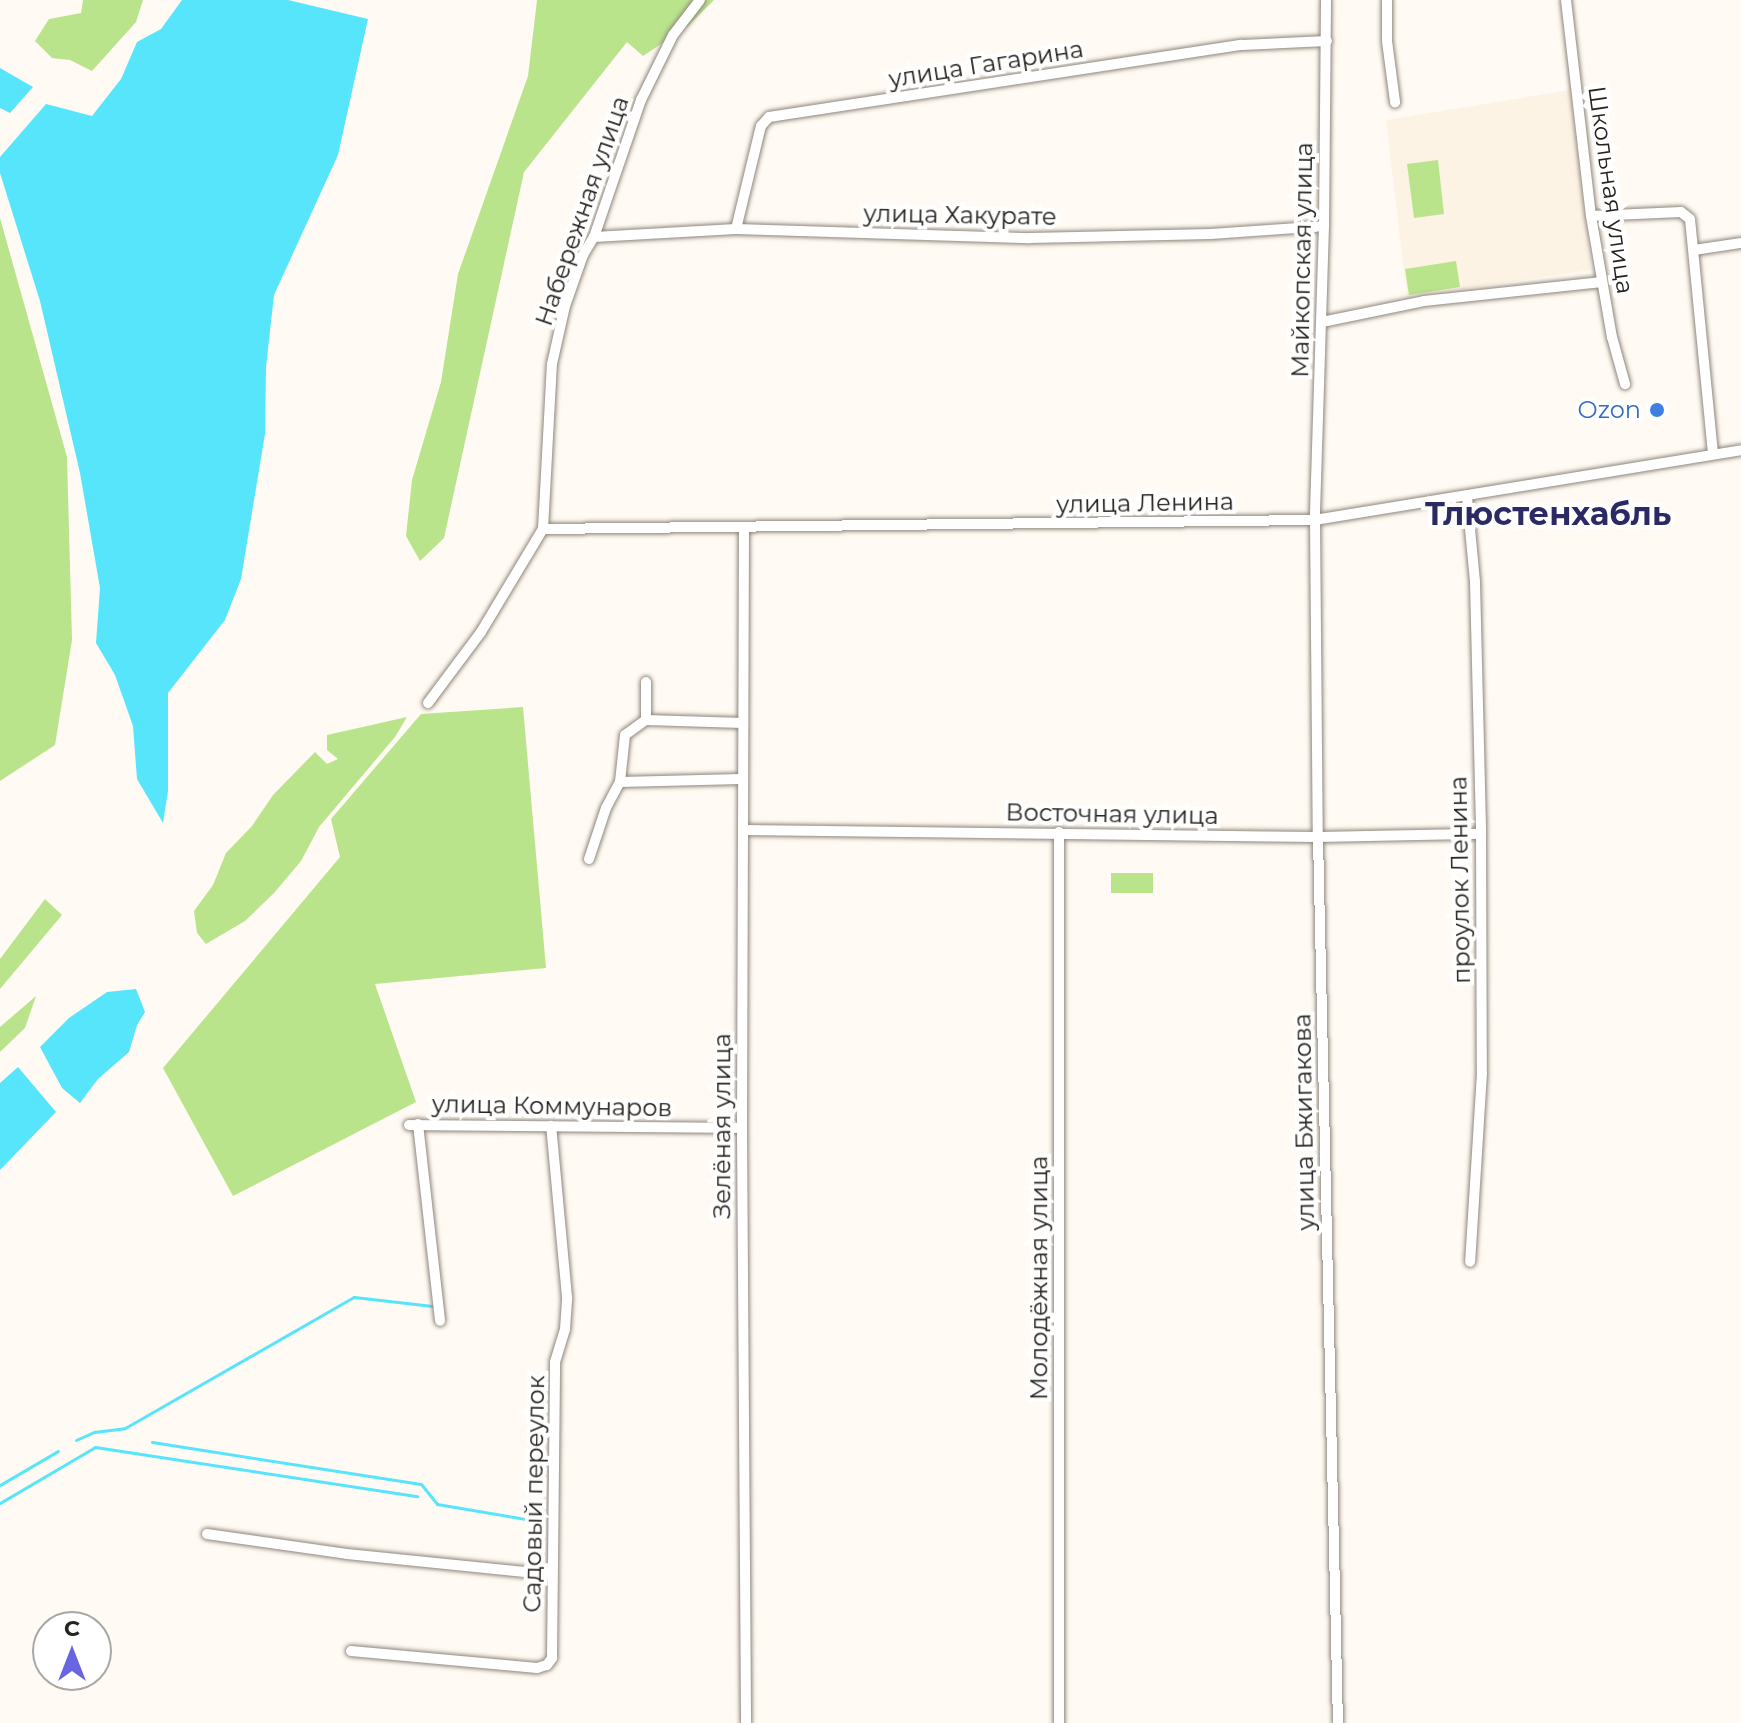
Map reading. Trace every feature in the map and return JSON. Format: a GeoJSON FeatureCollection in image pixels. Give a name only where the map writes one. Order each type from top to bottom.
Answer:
{"type":"FeatureCollection","features":[{"type":"Feature","properties":{"kind":"street","name":"Набережная улица"},"geometry":{"type":"LineString","coordinates":[[428,703],[481,632],[543,529],[552,364],[565,306],[583,255],[594,237],[641,100],[673,35],[700,0]]}},
{"type":"Feature","properties":{"kind":"street","name":"Майкопская улица"},"geometry":{"type":"LineString","coordinates":[[1315,520],[1322,322],[1326,0]]}},
{"type":"Feature","properties":{"kind":"street"},"geometry":{"type":"LineString","coordinates":[[1387,0],[1387,41],[1395,102]]}},
{"type":"Feature","properties":{"kind":"street","name":"Школьная улица"},"geometry":{"type":"LineString","coordinates":[[1566,0],[1591,216],[1625,384]]}},
{"type":"Feature","properties":{"kind":"street","name":"улица Гагарина"},"geometry":{"type":"LineString","coordinates":[[736,229],[761,126],[769,117],[1242,45],[1327,41]]}},
{"type":"Feature","properties":{"kind":"street"},"geometry":{"type":"LineString","coordinates":[[1591,216],[1681,212],[1690,219],[1713,454]]}},
{"type":"Feature","properties":{"kind":"street","name":"улица Хакурате"},"geometry":{"type":"LineString","coordinates":[[594,237],[736,229],[1030,238],[1324,226]]}},
{"type":"Feature","properties":{"kind":"street"},"geometry":{"type":"LineString","coordinates":[[1694,250],[1741,243]]}},
{"type":"Feature","properties":{"kind":"street"},"geometry":{"type":"LineString","coordinates":[[1322,322],[1424,301],[1602,282]]}},
{"type":"Feature","properties":{"kind":"street","name":"улица Ленина"},"geometry":{"type":"LineString","coordinates":[[543,529],[1315,520],[1741,450]]}},
{"type":"Feature","properties":{"kind":"street","name":"проулок Ленина"},"geometry":{"type":"LineString","coordinates":[[1467,497],[1475,582],[1481,834],[1482,1073],[1470,1262]]}},
{"type":"Feature","properties":{"kind":"street","name":"улица Бжигакова"},"geometry":{"type":"LineString","coordinates":[[1315,520],[1318,837],[1338,1723]]}},
{"type":"Feature","properties":{"kind":"street","name":"Зелёная улица"},"geometry":{"type":"LineString","coordinates":[[744,528],[742,1128],[746,1723]]}},
{"type":"Feature","properties":{"kind":"street"},"geometry":{"type":"LineString","coordinates":[[646,682],[646,720]]}},
{"type":"Feature","properties":{"kind":"street"},"geometry":{"type":"LineString","coordinates":[[589,859],[606,808],[620,782],[625,735],[646,720],[743,723]]}},
{"type":"Feature","properties":{"kind":"street"},"geometry":{"type":"LineString","coordinates":[[620,782],[742,779]]}},
{"type":"Feature","properties":{"kind":"street","name":"Восточная улица"},"geometry":{"type":"LineString","coordinates":[[743,830],[1318,837],[1481,834]]}},
{"type":"Feature","properties":{"kind":"street","name":"Молодёжная улица"},"geometry":{"type":"LineString","coordinates":[[1059,832],[1059,1723]]}},
{"type":"Feature","properties":{"kind":"street","name":"улица Коммунаров"},"geometry":{"type":"LineString","coordinates":[[440,1321],[414,1125],[742,1128]]}},
{"type":"Feature","properties":{"kind":"street","name":"Садовый переулок"},"geometry":{"type":"LineString","coordinates":[[351,1651],[537,1668],[547,1665],[552,1658],[555,1362],[565,1329],[567,1297],[551,1126]]}},
{"type":"Feature","properties":{"kind":"street"},"geometry":{"type":"LineString","coordinates":[[207,1534],[347,1554],[552,1575]]}},
{"type":"Feature","properties":{"kind":"shaded area"},"geometry":{"type":"Polygon","coordinates":[[[1570,90],[1591,270],[1407,297],[1386,120],[1570,90]]]}},
{"type":"Feature","properties":{"kind":"green space"},"geometry":{"type":"Polygon","coordinates":[[[83,0],[143,0],[136,22],[92,71],[70,60],[52,58],[35,41],[49,19],[81,13],[83,0]]]}},
{"type":"Feature","properties":{"kind":"green space"},"geometry":{"type":"Polygon","coordinates":[[[537,0],[714,0],[688,26],[643,56],[627,42],[524,172],[444,538],[420,561],[406,536],[412,480],[441,382],[458,274],[528,76],[537,0]]]}},
{"type":"Feature","properties":{"kind":"green space"},"geometry":{"type":"Polygon","coordinates":[[[1438,160],[1444,214],[1414,218],[1407,164],[1438,160]]]}},
{"type":"Feature","properties":{"kind":"green space"},"geometry":{"type":"Polygon","coordinates":[[[0,218],[67,457],[72,640],[55,745],[0,781],[0,218]]]}},
{"type":"Feature","properties":{"kind":"green space"},"geometry":{"type":"Polygon","coordinates":[[[1456,261],[1460,287],[1409,295],[1405,269],[1456,261]]]}},
{"type":"Feature","properties":{"kind":"green space"},"geometry":{"type":"Polygon","coordinates":[[[523,707],[546,968],[375,984],[416,1102],[233,1196],[163,1068],[340,857],[331,819],[421,714],[523,707]]]}},
{"type":"Feature","properties":{"kind":"green space"},"geometry":{"type":"Polygon","coordinates":[[[407,717],[395,737],[319,827],[301,861],[274,893],[245,921],[206,944],[197,933],[194,911],[213,885],[226,853],[252,826],[273,795],[315,752],[327,764],[338,759],[327,750],[327,735],[407,717]]]}},
{"type":"Feature","properties":{"kind":"green space"},"geometry":{"type":"Polygon","coordinates":[[[1111,873],[1153,873],[1153,893],[1111,893],[1111,873]]]}},
{"type":"Feature","properties":{"kind":"green space"},"geometry":{"type":"Polygon","coordinates":[[[45,899],[62,915],[0,989],[0,959],[45,899]]]}},
{"type":"Feature","properties":{"kind":"green space"},"geometry":{"type":"Polygon","coordinates":[[[36,996],[25,1028],[0,1052],[0,1027],[36,996]]]}},
{"type":"Feature","properties":{"kind":"water"},"geometry":{"type":"Polygon","coordinates":[[[182,0],[288,0],[368,19],[338,155],[274,295],[266,367],[265,434],[241,579],[225,620],[168,693],[168,791],[163,823],[137,779],[133,726],[115,675],[96,643],[100,588],[80,473],[40,301],[0,173],[0,157],[46,104],[92,116],[121,79],[137,42],[161,29],[182,0]]]}},
{"type":"Feature","properties":{"kind":"water"},"geometry":{"type":"Polygon","coordinates":[[[0,68],[33,87],[10,113],[0,108],[0,68]]]}},
{"type":"Feature","properties":{"kind":"water"},"geometry":{"type":"Polygon","coordinates":[[[136,989],[145,1012],[137,1025],[129,1052],[98,1079],[80,1103],[62,1088],[40,1047],[69,1018],[107,992],[136,989]]]}},
{"type":"Feature","properties":{"kind":"water"},"geometry":{"type":"Polygon","coordinates":[[[18,1067],[56,1112],[0,1170],[0,1083],[18,1067]]]}},
{"type":"Feature","properties":{"kind":"waterway"},"geometry":{"type":"LineString","coordinates":[[76,1440],[94,1432],[125,1428],[354,1297],[432,1306]]}},
{"type":"Feature","properties":{"kind":"waterway"},"geometry":{"type":"LineString","coordinates":[[152,1442],[421,1484],[437,1504],[543,1522]]}},
{"type":"Feature","properties":{"kind":"waterway"},"geometry":{"type":"LineString","coordinates":[[0,1503],[95,1447],[417,1496]]}},
{"type":"Feature","properties":{"kind":"waterway"},"geometry":{"type":"LineString","coordinates":[[0,1485],[58,1451]]}},
{"type":"Feature","properties":{"kind":"place","name":"Ozon"},"geometry":{"type":"Point","coordinates":[1657,410]}},
{"type":"Feature","properties":{"kind":"district","name":"Тлюстенхабль"},"geometry":{"type":"Point","coordinates":[1548,514]}}]}
